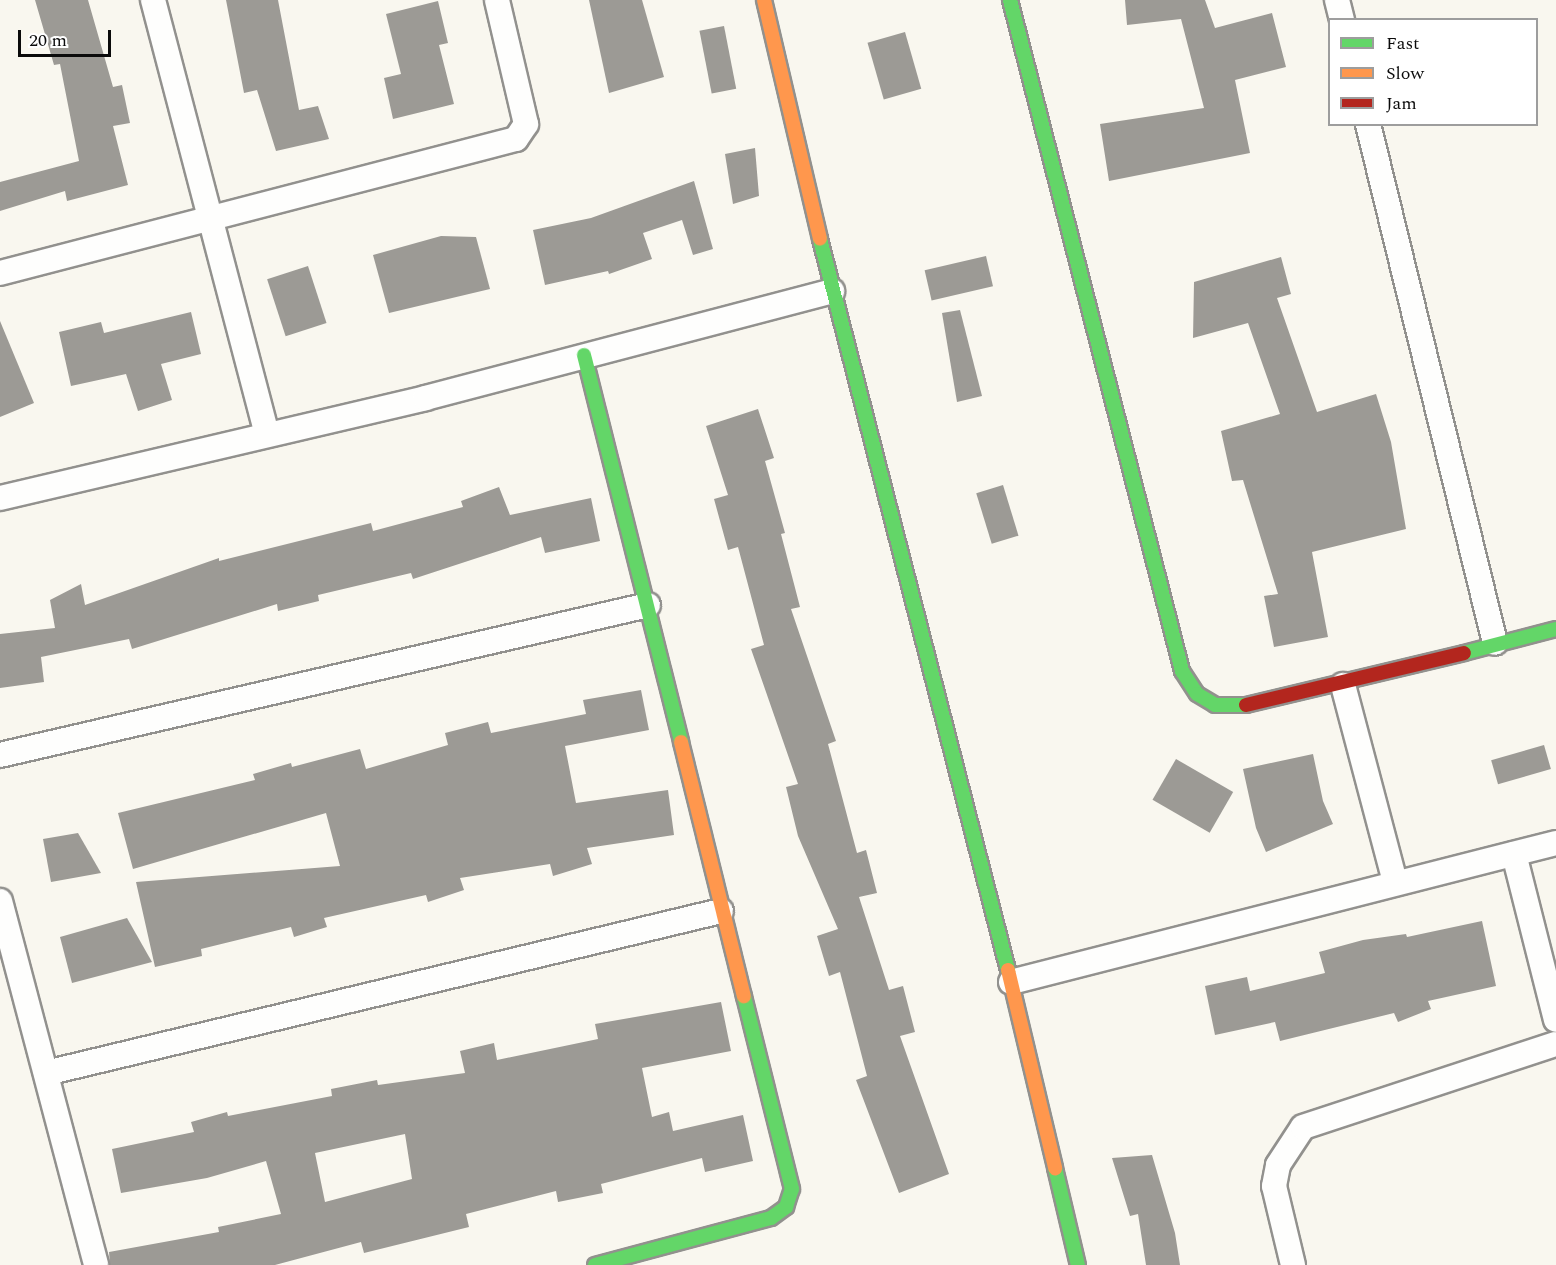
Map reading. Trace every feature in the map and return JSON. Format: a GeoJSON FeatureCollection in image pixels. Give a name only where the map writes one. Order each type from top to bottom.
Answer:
{"type":"FeatureCollection","features":[{"type":"Feature","properties":{"kind":"street"},"geometry":{"type":"LineString","coordinates":[[153,0],[267,435]]}},
{"type":"Feature","properties":{"kind":"street"},"geometry":{"type":"LineString","coordinates":[[0,273],[209,218],[505,145],[523,134],[526,124],[497,0]]}},
{"type":"Feature","properties":{"kind":"street"},"geometry":{"type":"LineString","coordinates":[[764,0],[832,291],[1011,982],[1078,1265]]}},
{"type":"Feature","properties":{"kind":"street"},"geometry":{"type":"LineString","coordinates":[[1010,0],[1182,671],[1197,694],[1215,705],[1234,708],[1343,685],[1556,628]]}},
{"type":"Feature","properties":{"kind":"street"},"geometry":{"type":"LineString","coordinates":[[1337,0],[1342,18]]}},
{"type":"Feature","properties":{"kind":"street"},"geometry":{"type":"LineString","coordinates":[[1368,126],[1495,643]]}},
{"type":"Feature","properties":{"kind":"street"},"geometry":{"type":"LineString","coordinates":[[0,498],[267,435],[832,291]]}},
{"type":"Feature","properties":{"kind":"street"},"geometry":{"type":"LineString","coordinates":[[584,356],[792,1189],[791,1199],[771,1218],[595,1265]]}},
{"type":"Feature","properties":{"kind":"street"},"geometry":{"type":"LineString","coordinates":[[0,755],[648,605]]}},
{"type":"Feature","properties":{"kind":"street"},"geometry":{"type":"LineString","coordinates":[[1343,685],[1395,882]]}},
{"type":"Feature","properties":{"kind":"street"},"geometry":{"type":"LineString","coordinates":[[1011,982],[1395,882],[1556,843]]}},
{"type":"Feature","properties":{"kind":"street"},"geometry":{"type":"LineString","coordinates":[[1514,854],[1556,1020]]}},
{"type":"Feature","properties":{"kind":"street"},"geometry":{"type":"LineString","coordinates":[[0,901],[96,1265]]}},
{"type":"Feature","properties":{"kind":"street"},"geometry":{"type":"LineString","coordinates":[[46,1073],[721,911]]}},
{"type":"Feature","properties":{"kind":"street"},"geometry":{"type":"LineString","coordinates":[[1293,1265],[1274,1186],[1278,1165],[1303,1127],[1556,1044]]}},
{"type":"Feature","properties":{"kind":"building"},"geometry":{"type":"Polygon","coordinates":[[[35,0],[88,0],[113,87],[122,85],[130,123],[113,126],[128,185],[67,201],[65,191],[0,211],[0,182],[79,161],[60,64],[54,65],[35,0]]]}},
{"type":"Feature","properties":{"kind":"building"},"geometry":{"type":"Polygon","coordinates":[[[226,0],[278,0],[299,110],[318,106],[329,139],[276,151],[257,90],[244,93],[226,0]]]}},
{"type":"Feature","properties":{"kind":"building"},"geometry":{"type":"Polygon","coordinates":[[[589,0],[642,0],[664,77],[609,93],[589,0]]]}},
{"type":"Feature","properties":{"kind":"building"},"geometry":{"type":"Polygon","coordinates":[[[1125,0],[1205,0],[1215,28],[1272,13],[1286,67],[1235,80],[1250,153],[1109,181],[1100,124],[1204,108],[1181,19],[1127,25],[1125,0]]]}},
{"type":"Feature","properties":{"kind":"building"},"geometry":{"type":"Polygon","coordinates":[[[438,1],[448,43],[439,45],[454,104],[393,119],[384,78],[401,74],[386,14],[438,1]]]}},
{"type":"Feature","properties":{"kind":"building"},"geometry":{"type":"Polygon","coordinates":[[[724,26],[736,89],[712,94],[699,31],[724,26]]]}},
{"type":"Feature","properties":{"kind":"building"},"geometry":{"type":"Polygon","coordinates":[[[905,32],[921,89],[884,99],[868,43],[905,32]]]}},
{"type":"Feature","properties":{"kind":"building"},"geometry":{"type":"Polygon","coordinates":[[[755,148],[759,196],[733,204],[725,154],[755,148]]]}},
{"type":"Feature","properties":{"kind":"building"},"geometry":{"type":"Polygon","coordinates":[[[694,181],[713,249],[693,255],[682,220],[643,233],[652,259],[609,274],[608,271],[545,285],[533,230],[591,218],[694,181]]]}},
{"type":"Feature","properties":{"kind":"building"},"geometry":{"type":"Polygon","coordinates":[[[441,236],[476,237],[490,289],[389,313],[373,255],[441,236]]]}},
{"type":"Feature","properties":{"kind":"building"},"geometry":{"type":"Polygon","coordinates":[[[986,256],[993,286],[932,300],[925,270],[986,256]]]}},
{"type":"Feature","properties":{"kind":"building"},"geometry":{"type":"Polygon","coordinates":[[[1281,257],[1291,294],[1277,298],[1317,412],[1376,394],[1391,442],[1406,529],[1312,552],[1328,637],[1274,647],[1264,596],[1278,594],[1243,480],[1232,481],[1221,431],[1280,414],[1248,323],[1193,338],[1194,282],[1281,257]]]}},
{"type":"Feature","properties":{"kind":"building"},"geometry":{"type":"Polygon","coordinates":[[[308,266],[327,323],[286,336],[267,279],[308,266]]]}},
{"type":"Feature","properties":{"kind":"building"},"geometry":{"type":"Polygon","coordinates":[[[960,310],[982,396],[957,402],[942,313],[960,310]]]}},
{"type":"Feature","properties":{"kind":"building"},"geometry":{"type":"Polygon","coordinates":[[[191,312],[201,354],[161,364],[172,400],[138,411],[126,374],[71,386],[59,332],[101,322],[104,333],[191,312]]]}},
{"type":"Feature","properties":{"kind":"building"},"geometry":{"type":"Polygon","coordinates":[[[0,321],[34,403],[0,417],[0,321]]]}},
{"type":"Feature","properties":{"kind":"building"},"geometry":{"type":"Polygon","coordinates":[[[758,409],[774,458],[765,461],[785,533],[781,534],[800,607],[791,609],[836,741],[828,744],[857,853],[866,850],[877,893],[859,897],[889,990],[903,986],[915,1032],[900,1036],[949,1174],[899,1193],[856,1080],[867,1076],[840,972],[829,976],[817,936],[838,929],[798,836],[786,787],[798,784],[751,649],[764,645],[738,547],[728,550],[714,499],[728,495],[706,426],[758,409]]]}},
{"type":"Feature","properties":{"kind":"building"},"geometry":{"type":"Polygon","coordinates":[[[1003,485],[1018,536],[992,544],[976,493],[1003,485]]]}},
{"type":"Feature","properties":{"kind":"building"},"geometry":{"type":"Polygon","coordinates":[[[499,487],[510,515],[591,498],[600,541],[545,553],[541,537],[413,579],[411,573],[318,595],[319,601],[278,611],[277,604],[132,649],[129,639],[41,657],[44,682],[0,688],[0,634],[55,628],[50,600],[81,584],[85,605],[219,558],[219,561],[371,523],[373,531],[463,507],[461,501],[499,487]]]}},
{"type":"Feature","properties":{"kind":"building"},"geometry":{"type":"Polygon","coordinates":[[[641,690],[649,730],[565,746],[576,803],[668,790],[674,835],[587,848],[592,864],[553,876],[550,864],[460,878],[464,890],[428,902],[426,895],[324,918],[327,927],[294,937],[291,927],[201,949],[202,956],[155,967],[136,882],[340,866],[326,813],[133,869],[118,813],[255,780],[253,774],[291,763],[292,767],[360,749],[366,769],[448,745],[445,733],[488,722],[491,733],[586,714],[583,700],[641,690]]]}},
{"type":"Feature","properties":{"kind":"building"},"geometry":{"type":"Polygon","coordinates":[[[1544,745],[1551,769],[1498,784],[1491,760],[1544,745]]]}},
{"type":"Feature","properties":{"kind":"building"},"geometry":{"type":"Polygon","coordinates":[[[1313,754],[1323,801],[1333,824],[1266,852],[1256,828],[1243,769],[1313,754]]]}},
{"type":"Feature","properties":{"kind":"building"},"geometry":{"type":"Polygon","coordinates":[[[1176,759],[1233,792],[1210,833],[1152,800],[1176,759]]]}},
{"type":"Feature","properties":{"kind":"building"},"geometry":{"type":"Polygon","coordinates":[[[78,833],[101,873],[51,882],[43,839],[78,833]]]}},
{"type":"Feature","properties":{"kind":"building"},"geometry":{"type":"Polygon","coordinates":[[[127,918],[152,962],[72,983],[60,937],[127,918]]]}},
{"type":"Feature","properties":{"kind":"building"},"geometry":{"type":"Polygon","coordinates":[[[1482,921],[1496,986],[1428,1001],[1431,1009],[1398,1022],[1394,1013],[1280,1041],[1275,1022],[1215,1035],[1205,986],[1247,977],[1250,991],[1325,973],[1319,952],[1363,940],[1406,934],[1407,937],[1482,921]]]}},
{"type":"Feature","properties":{"kind":"building"},"geometry":{"type":"Polygon","coordinates":[[[721,1002],[731,1051],[642,1068],[652,1117],[669,1112],[673,1131],[743,1115],[753,1161],[705,1172],[702,1158],[601,1184],[603,1193],[558,1202],[556,1191],[466,1214],[469,1227],[364,1253],[361,1242],[275,1265],[110,1265],[109,1252],[219,1232],[218,1227],[281,1214],[266,1161],[207,1178],[121,1193],[112,1149],[194,1132],[191,1122],[227,1112],[228,1116],[332,1096],[331,1089],[377,1080],[378,1085],[465,1073],[460,1051],[494,1043],[497,1060],[598,1039],[595,1024],[721,1002]],[[405,1134],[315,1153],[325,1202],[412,1179],[405,1134]]]}},
{"type":"Feature","properties":{"kind":"building"},"geometry":{"type":"Polygon","coordinates":[[[1152,1155],[1175,1233],[1180,1265],[1146,1265],[1138,1214],[1130,1216],[1112,1158],[1152,1155]]]}},
{"type":"Feature","properties":{"kind":"traffic: fast"},"geometry":{"type":"LineString","coordinates":[[1010,0],[1182,671],[1197,694],[1215,705],[1246,705]]}},
{"type":"Feature","properties":{"kind":"traffic: fast"},"geometry":{"type":"LineString","coordinates":[[820,239],[1008,970]]}},
{"type":"Feature","properties":{"kind":"traffic: fast"},"geometry":{"type":"LineString","coordinates":[[584,355],[681,742]]}},
{"type":"Feature","properties":{"kind":"traffic: fast"},"geometry":{"type":"LineString","coordinates":[[1464,653],[1556,629]]}},
{"type":"Feature","properties":{"kind":"traffic: fast"},"geometry":{"type":"LineString","coordinates":[[595,1265],[771,1218],[786,1207],[792,1189],[744,996]]}},
{"type":"Feature","properties":{"kind":"traffic: fast"},"geometry":{"type":"LineString","coordinates":[[1055,1168],[1078,1265]]}},
{"type":"Feature","properties":{"kind":"traffic: slow"},"geometry":{"type":"LineString","coordinates":[[764,0],[820,239]]}},
{"type":"Feature","properties":{"kind":"traffic: slow"},"geometry":{"type":"LineString","coordinates":[[681,742],[744,996]]}},
{"type":"Feature","properties":{"kind":"traffic: slow"},"geometry":{"type":"LineString","coordinates":[[1008,970],[1055,1168]]}},
{"type":"Feature","properties":{"kind":"traffic: jam"},"geometry":{"type":"LineString","coordinates":[[1246,705],[1464,653]]}}]}
